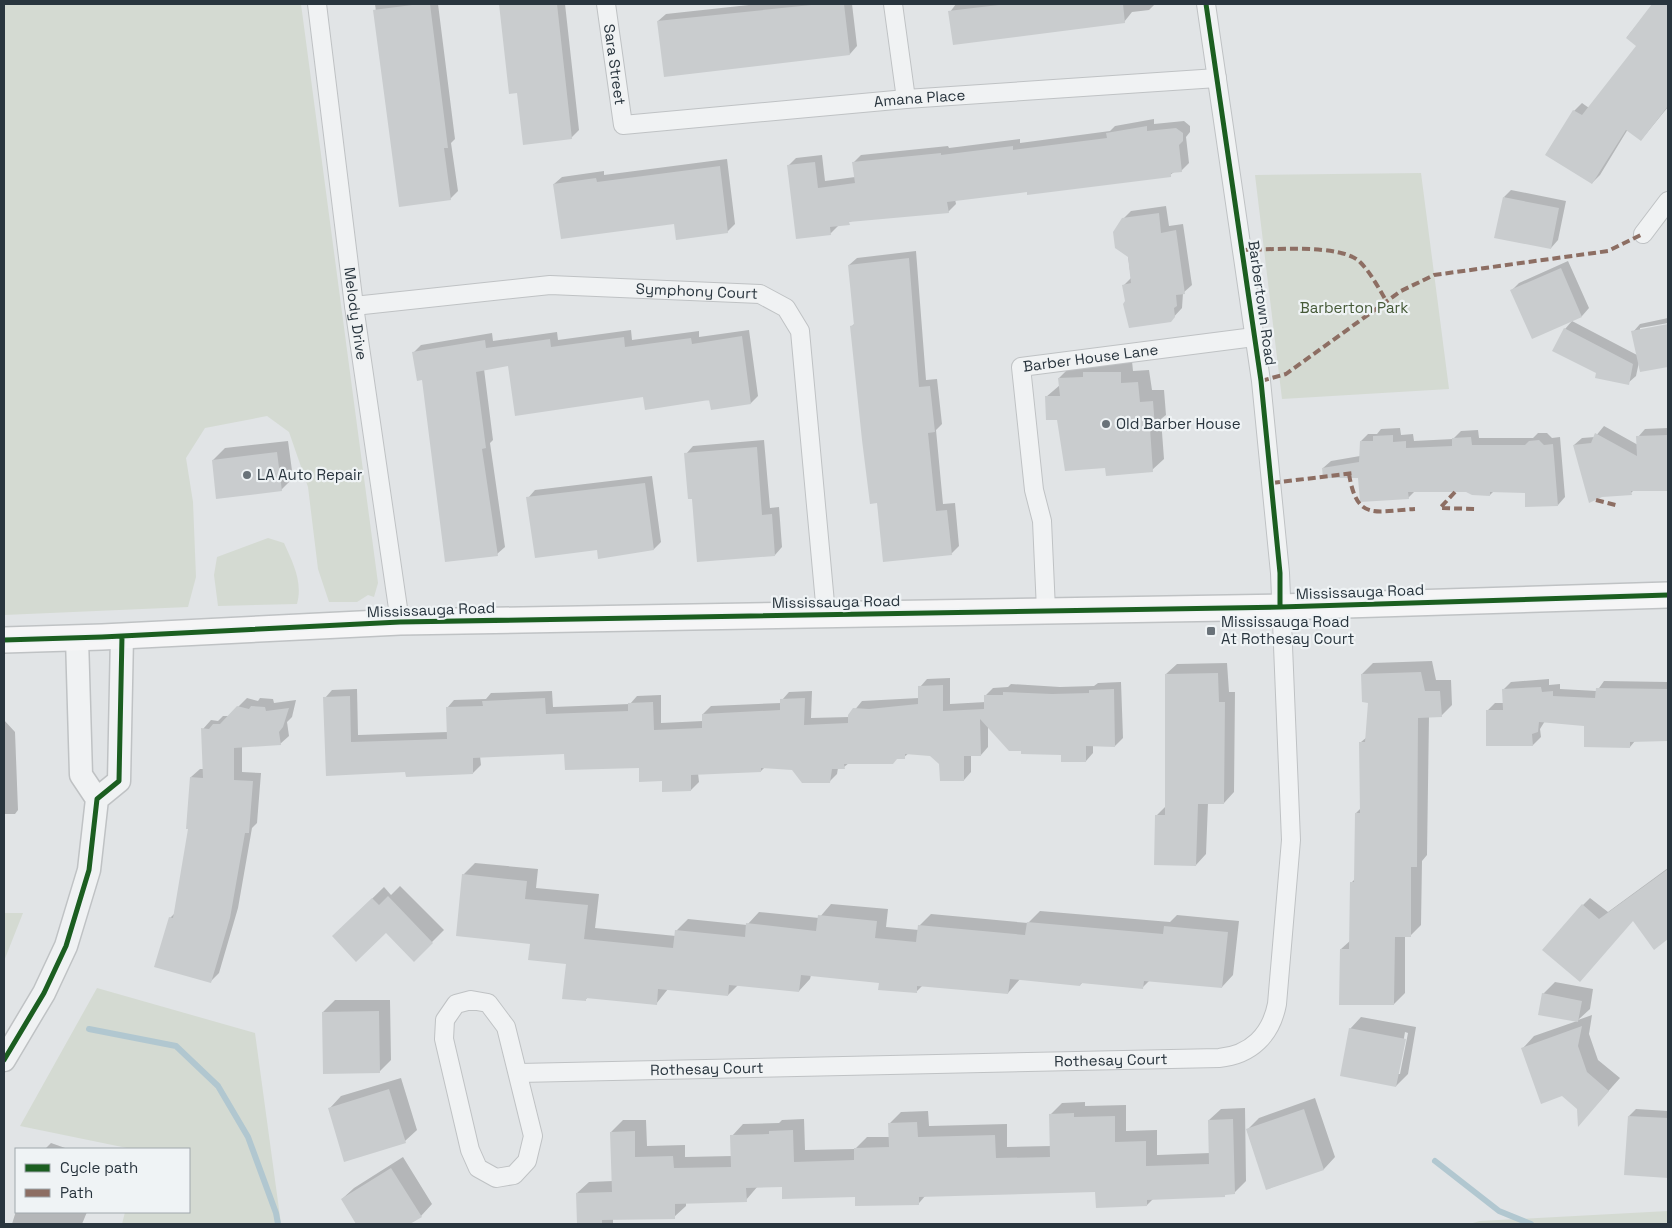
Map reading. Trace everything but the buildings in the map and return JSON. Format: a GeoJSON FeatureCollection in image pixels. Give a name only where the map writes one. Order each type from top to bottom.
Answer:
{"type":"FeatureCollection","features":[{"type":"Feature","properties":{"kind":"main road","name":"Mississauga Road"},"geometry":{"type":"LineString","coordinates":[[4,640],[400,622],[1280,606],[1668,595]]}},
{"type":"Feature","properties":{"kind":"street","name":"Melody Drive"},"geometry":{"type":"LineString","coordinates":[[317,4],[354,306],[400,622]]}},
{"type":"Feature","properties":{"kind":"street","name":"Sara Street"},"geometry":{"type":"LineString","coordinates":[[606,4],[622,125]]}},
{"type":"Feature","properties":{"kind":"street"},"geometry":{"type":"LineString","coordinates":[[892,4],[906,99]]}},
{"type":"Feature","properties":{"kind":"street","name":"Barbertown Road"},"geometry":{"type":"LineString","coordinates":[[1206,4],[1254,337],[1272,483],[1280,573],[1280,606]]}},
{"type":"Feature","properties":{"kind":"street","name":"Amana Place"},"geometry":{"type":"LineString","coordinates":[[622,125],[906,99],[1216,78]]}},
{"type":"Feature","properties":{"kind":"street"},"geometry":{"type":"LineString","coordinates":[[1643,234],[1668,201]]}},
{"type":"Feature","properties":{"kind":"street","name":"Symphony Court"},"geometry":{"type":"LineString","coordinates":[[354,306],[550,285],[760,294],[786,308],[800,331],[826,614]]}},
{"type":"Feature","properties":{"kind":"street","name":"Barber House Lane"},"geometry":{"type":"LineString","coordinates":[[1046,610],[1042,521],[1034,490],[1021,366],[1254,337]]}},
{"type":"Feature","properties":{"kind":"street","name":"Rothesay Court"},"geometry":{"type":"LineString","coordinates":[[519,1072],[1219,1058],[1230,1057],[1250,1049],[1266,1034],[1275,1015],[1291,840],[1287,718],[1280,606]]}},
{"type":"Feature","properties":{"kind":"street"},"geometry":{"type":"LineString","coordinates":[[96,799],[119,781],[122,636]]}},
{"type":"Feature","properties":{"kind":"street"},"geometry":{"type":"LineString","coordinates":[[4,1060],[44,993],[66,946],[89,870],[96,799],[82,775],[77,638]]}},
{"type":"Feature","properties":{"kind":"street"},"geometry":{"type":"LineString","coordinates":[[471,1000],[488,1003],[506,1027],[519,1072],[533,1136],[527,1161],[514,1175],[496,1178],[478,1168],[470,1150],[444,1039],[445,1020],[456,1004],[471,1000]]}},
{"type":"Feature","properties":{"kind":"green space"},"geometry":{"type":"Polygon","coordinates":[[[4,4],[301,4],[378,583],[374,597],[368,595],[357,602],[329,602],[318,569],[308,487],[289,432],[267,416],[205,428],[186,458],[193,502],[196,577],[188,607],[4,615],[4,4]]]}},
{"type":"Feature","properties":{"kind":"green space","name":"Barberton Park"},"geometry":{"type":"Polygon","coordinates":[[[1421,173],[1449,389],[1282,399],[1255,175],[1421,173]]]}},
{"type":"Feature","properties":{"kind":"green space"},"geometry":{"type":"Polygon","coordinates":[[[268,538],[284,543],[291,558],[298,580],[299,596],[297,604],[218,606],[214,575],[217,557],[268,538]]]}},
{"type":"Feature","properties":{"kind":"green space"},"geometry":{"type":"Polygon","coordinates":[[[4,913],[23,913],[4,961],[4,913]]]}},
{"type":"Feature","properties":{"kind":"green space"},"geometry":{"type":"Polygon","coordinates":[[[97,988],[255,1033],[281,1224],[122,1224],[125,1213],[190,1213],[190,1148],[127,1148],[20,1126],[97,988]]]}},
{"type":"Feature","properties":{"kind":"green space"},"geometry":{"type":"Polygon","coordinates":[[[1668,1211],[1668,1224],[1469,1224],[1480,1221],[1668,1211]]]}},
{"type":"Feature","properties":{"kind":"waterway"},"geometry":{"type":"LineString","coordinates":[[89,1029],[176,1046],[218,1086],[248,1137],[276,1213],[278,1224]]}},
{"type":"Feature","properties":{"kind":"waterway"},"geometry":{"type":"LineString","coordinates":[[1435,1161],[1499,1211],[1531,1224]]}},
{"type":"Feature","properties":{"kind":"marked path"},"geometry":{"type":"LineString","coordinates":[[1261,381],[1286,374],[1401,291],[1434,275],[1608,251],[1643,234]]}},
{"type":"Feature","properties":{"kind":"marked path"},"geometry":{"type":"LineString","coordinates":[[1242,250],[1304,249],[1337,252],[1351,256],[1368,271],[1387,302]]}},
{"type":"Feature","properties":{"kind":"marked path"},"geometry":{"type":"LineString","coordinates":[[1272,483],[1354,473]]}},
{"type":"Feature","properties":{"kind":"marked path"},"geometry":{"type":"LineString","coordinates":[[1349,474],[1352,489],[1363,507],[1379,511],[1415,509]]}},
{"type":"Feature","properties":{"kind":"marked path"},"geometry":{"type":"LineString","coordinates":[[1455,492],[1440,508],[1477,509]]}},
{"type":"Feature","properties":{"kind":"marked path"},"geometry":{"type":"LineString","coordinates":[[1596,500],[1619,506]]}},
{"type":"Feature","properties":{"kind":"cycle path"},"geometry":{"type":"LineString","coordinates":[[1206,4],[1261,381],[1280,573],[1280,607]]}},
{"type":"Feature","properties":{"kind":"cycle path"},"geometry":{"type":"LineString","coordinates":[[4,640],[400,622],[1280,607],[1668,595]]}},
{"type":"Feature","properties":{"kind":"cycle path"},"geometry":{"type":"LineString","coordinates":[[4,1060],[44,993],[66,946],[89,870],[97,799],[119,781],[122,636]]}},
{"type":"Feature","properties":{"kind":"place","name":"Old Barber House"},"geometry":{"type":"Point","coordinates":[1106,424]}},
{"type":"Feature","properties":{"kind":"place","name":"LA Auto Repair"},"geometry":{"type":"Point","coordinates":[247,475]}},
{"type":"Feature","properties":{"kind":"place","name":"Mississauga Road At Rothesay Court"},"geometry":{"type":"Point","coordinates":[1211,631]}}]}
